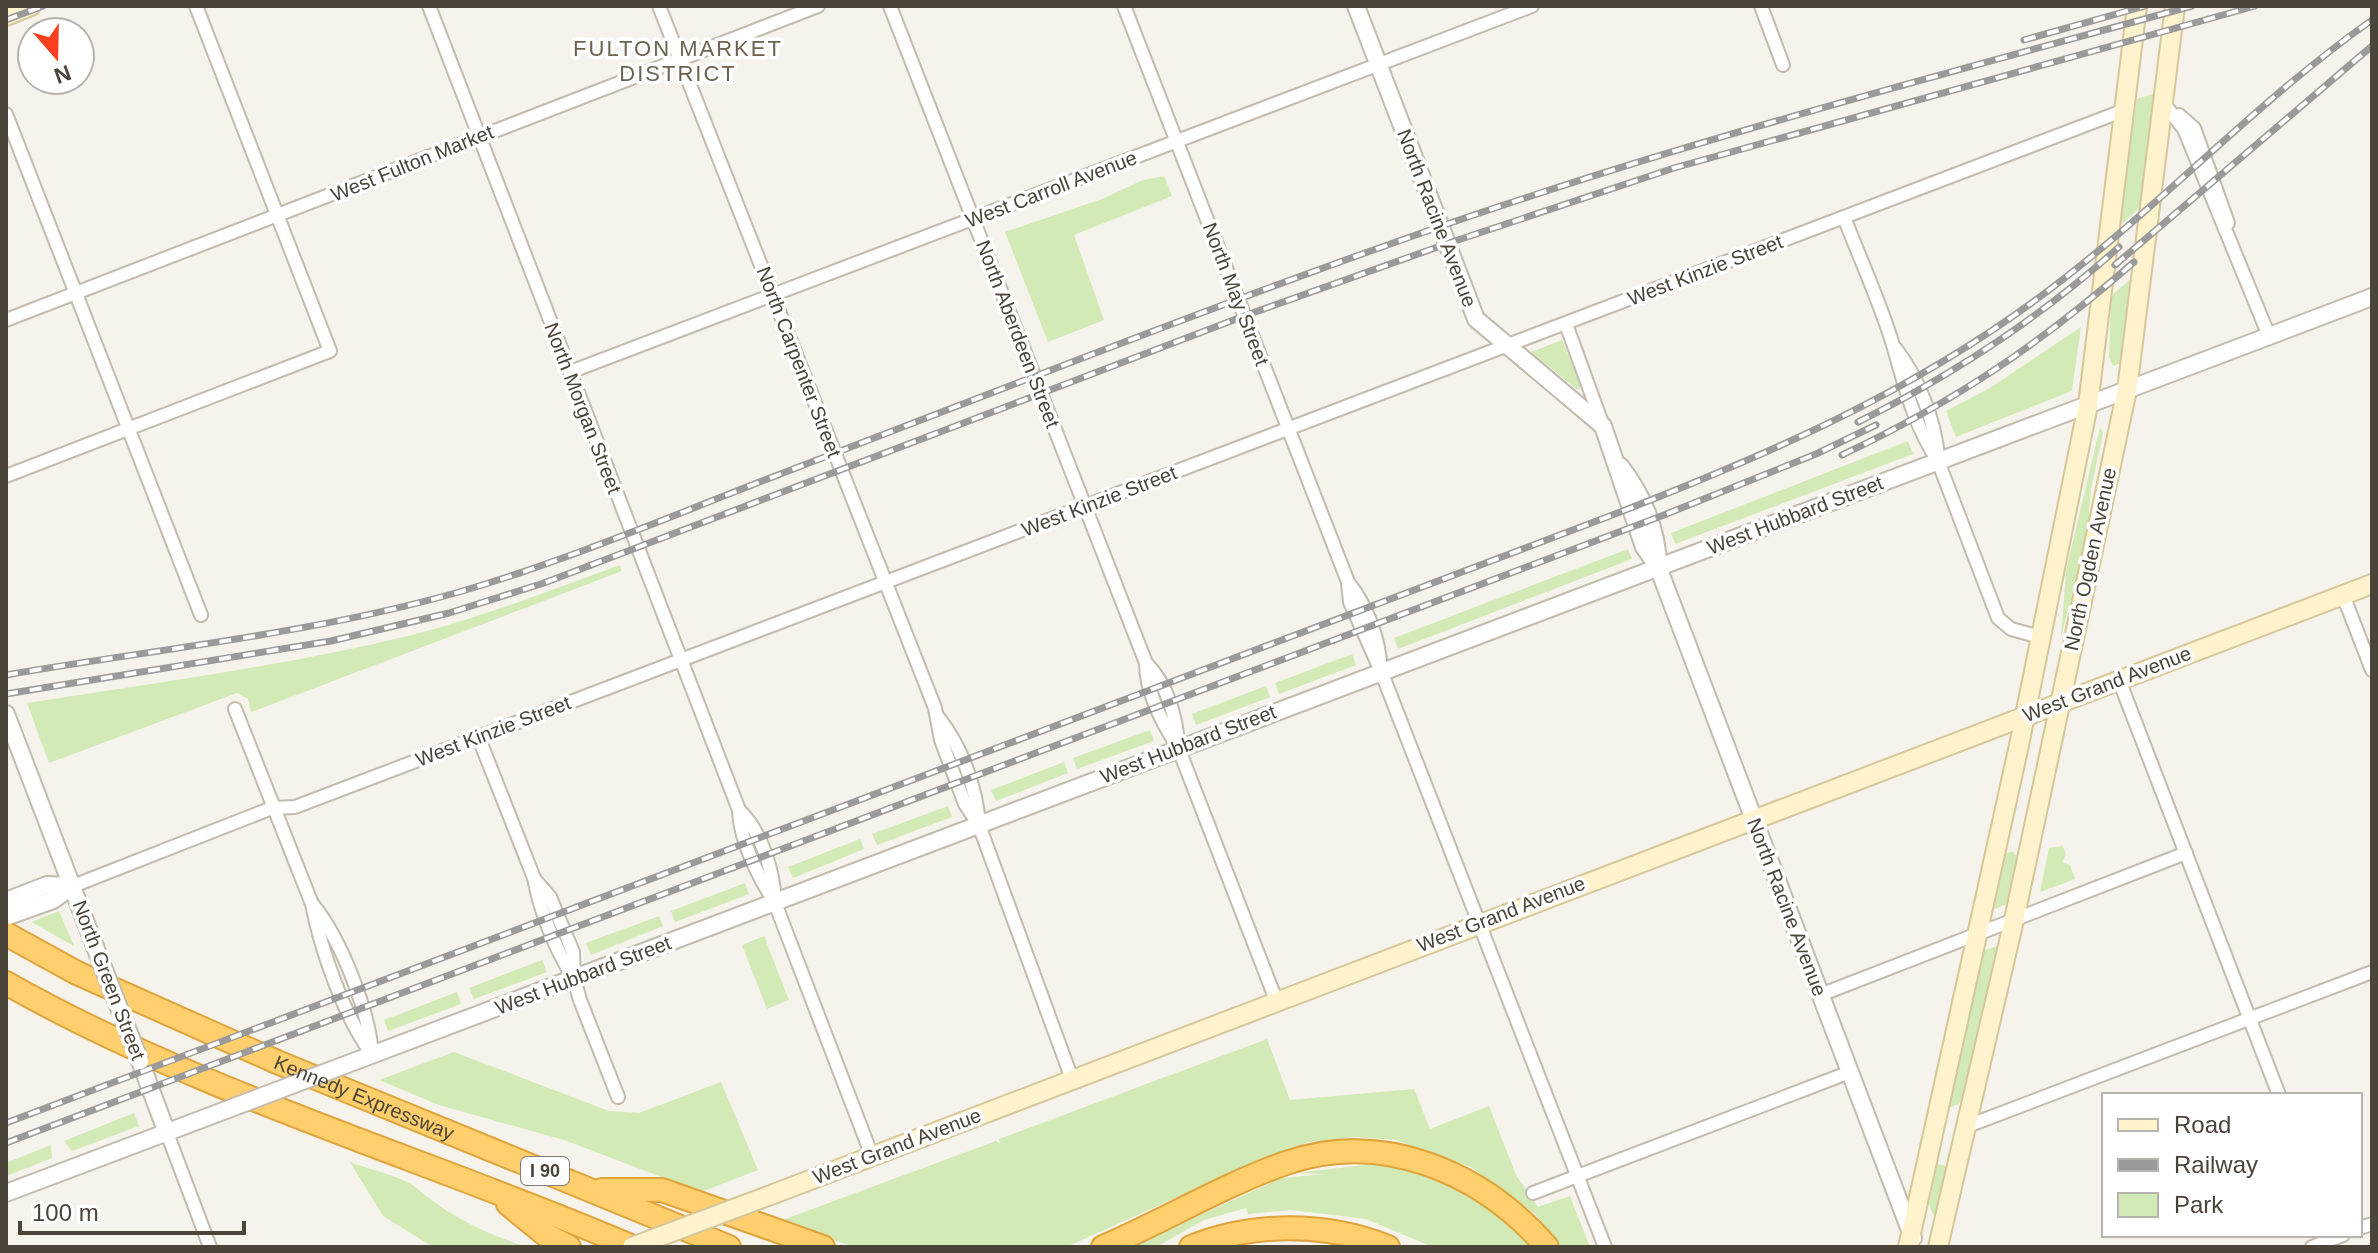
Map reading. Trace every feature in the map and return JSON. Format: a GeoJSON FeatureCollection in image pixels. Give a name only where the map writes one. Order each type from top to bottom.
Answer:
{"type":"FeatureCollection","features":[{"type":"Feature","properties":{"kind":"highway","name":"Kennedy Expressway"},"geometry":{"type":"LineString","coordinates":[[6,934],[77,973],[277,1062],[729,1247]]}},
{"type":"Feature","properties":{"kind":"highway","name":"Kennedy Expressway"},"geometry":{"type":"LineString","coordinates":[[6,983],[101,1034],[216,1084],[633,1247]]}},
{"type":"Feature","properties":{"kind":"highway"},"geometry":{"type":"LineString","coordinates":[[1103,1247],[1286,1163],[1341,1152],[1409,1158],[1457,1175],[1499,1199],[1547,1247]]}},
{"type":"Feature","properties":{"kind":"highway"},"geometry":{"type":"LineString","coordinates":[[592,1190],[662,1190],[823,1247]]}},
{"type":"Feature","properties":{"kind":"highway"},"geometry":{"type":"LineString","coordinates":[[495,1193],[546,1235],[569,1247]]}},
{"type":"Feature","properties":{"kind":"highway"},"geometry":{"type":"LineString","coordinates":[[1191,1247],[1231,1235],[1274,1229],[1327,1229],[1388,1247]]}},
{"type":"Feature","properties":{"kind":"main road"},"geometry":{"type":"LineString","coordinates":[[6,16],[31,6]]}},
{"type":"Feature","properties":{"kind":"main road","name":"North Ogden Avenue"},"geometry":{"type":"LineString","coordinates":[[1912,1242],[2088,405],[2137,6]]}},
{"type":"Feature","properties":{"kind":"main road","name":"North Ogden Avenue"},"geometry":{"type":"LineString","coordinates":[[1938,1247],[2014,920],[2127,390],[2175,6]]}},
{"type":"Feature","properties":{"kind":"main road","name":"West Grand Avenue"},"geometry":{"type":"LineString","coordinates":[[633,1247],[2372,584]]}},
{"type":"Feature","properties":{"kind":"street"},"geometry":{"type":"LineString","coordinates":[[6,476],[330,351],[196,6]]}},
{"type":"Feature","properties":{"kind":"street","name":"North Morgan Street"},"geometry":{"type":"LineString","coordinates":[[429,6],[739,810],[739,826],[761,881],[775,903],[872,1156]]}},
{"type":"Feature","properties":{"kind":"street","name":"North Carpenter Street"},"geometry":{"type":"LineString","coordinates":[[659,6],[938,717],[953,735],[977,799],[979,825],[1072,1079]]}},
{"type":"Feature","properties":{"kind":"street","name":"West Fulton Market"},"geometry":{"type":"LineString","coordinates":[[6,320],[818,6]]}},
{"type":"Feature","properties":{"kind":"street","name":"North Aberdeen Street"},"geometry":{"type":"LineString","coordinates":[[890,6],[1146,663],[1158,675],[1177,724],[1178,747],[1276,1000]]}},
{"type":"Feature","properties":{"kind":"street","name":"North May Street"},"geometry":{"type":"LineString","coordinates":[[1124,6],[1348,582],[1361,598],[1379,646],[1381,671],[1605,1247]]}},
{"type":"Feature","properties":{"kind":"street","name":"North Racine Avenue"},"geometry":{"type":"LineString","coordinates":[[1356,6],[1476,319],[1505,347],[1603,426]]}},
{"type":"Feature","properties":{"kind":"street","name":"West Carroll Avenue"},"geometry":{"type":"LineString","coordinates":[[570,372],[1532,6]]}},
{"type":"Feature","properties":{"kind":"street"},"geometry":{"type":"LineString","coordinates":[[1761,6],[1783,65]]}},
{"type":"Feature","properties":{"kind":"street"},"geometry":{"type":"LineString","coordinates":[[2165,105],[2194,128],[2224,204],[2231,238],[2269,336]]}},
{"type":"Feature","properties":{"kind":"street","name":"West Kinzie Street"},"geometry":{"type":"LineString","coordinates":[[6,917],[53,900],[73,886],[272,808],[295,807],[2125,110]]}},
{"type":"Feature","properties":{"kind":"street"},"geometry":{"type":"LineString","coordinates":[[6,114],[201,615]]}},
{"type":"Feature","properties":{"kind":"street"},"geometry":{"type":"LineString","coordinates":[[1844,217],[1894,347],[1915,381],[1936,436],[1938,461],[1998,618],[2011,629],[2040,637]]}},
{"type":"Feature","properties":{"kind":"street","name":"West Hubbard Street"},"geometry":{"type":"LineString","coordinates":[[6,1193],[2372,297]]}},
{"type":"Feature","properties":{"kind":"street","name":"North Racine Avenue"},"geometry":{"type":"LineString","coordinates":[[1566,324],[1619,465],[1636,486],[1658,542],[1658,567],[1912,1242]]}},
{"type":"Feature","properties":{"kind":"street"},"geometry":{"type":"LineString","coordinates":[[2343,595],[2372,670]]}},
{"type":"Feature","properties":{"kind":"street"},"geometry":{"type":"LineString","coordinates":[[2119,680],[2278,1093]]}},
{"type":"Feature","properties":{"kind":"street"},"geometry":{"type":"LineString","coordinates":[[235,709],[312,904],[329,926],[370,1032],[372,1054]]}},
{"type":"Feature","properties":{"kind":"street","name":"North Green Street"},"geometry":{"type":"LineString","coordinates":[[6,714],[149,1080],[210,1247]]}},
{"type":"Feature","properties":{"kind":"street"},"geometry":{"type":"LineString","coordinates":[[478,736],[534,878],[550,897],[573,952],[574,979],[618,1097]]}},
{"type":"Feature","properties":{"kind":"street"},"geometry":{"type":"LineString","coordinates":[[1820,995],[2186,853]]}},
{"type":"Feature","properties":{"kind":"street","name":"West Kinzie Street"},"geometry":{"type":"LineString","coordinates":[[6,901],[47,885],[73,886]]}},
{"type":"Feature","properties":{"kind":"street"},"geometry":{"type":"LineString","coordinates":[[1965,1127],[2372,972]]}},
{"type":"Feature","properties":{"kind":"street"},"geometry":{"type":"LineString","coordinates":[[1533,1193],[1850,1072]]}},
{"type":"Feature","properties":{"kind":"street"},"geometry":{"type":"LineString","coordinates":[[2312,1247],[2335,1237]]}},
{"type":"Feature","properties":{"kind":"green space"},"geometry":{"type":"Polygon","coordinates":[[[2158,92],[2143,205],[2119,226],[2137,99],[2158,92]]]}},
{"type":"Feature","properties":{"kind":"green space"},"geometry":{"type":"Polygon","coordinates":[[[1164,176],[1172,196],[1074,235],[1104,320],[1048,342],[1005,232],[1102,199],[1143,180],[1164,176]]]}},
{"type":"Feature","properties":{"kind":"green space"},"geometry":{"type":"Polygon","coordinates":[[[2134,276],[2121,363],[2113,366],[2109,357],[2111,296],[2134,276]]]}},
{"type":"Feature","properties":{"kind":"green space"},"geometry":{"type":"Polygon","coordinates":[[[2081,327],[2072,391],[1956,437],[1946,411],[1990,388],[2081,327]]]}},
{"type":"Feature","properties":{"kind":"green space"},"geometry":{"type":"Polygon","coordinates":[[[1562,340],[1581,386],[1578,390],[1531,352],[1562,340]]]}},
{"type":"Feature","properties":{"kind":"green space"},"geometry":{"type":"Polygon","coordinates":[[[2100,427],[2103,433],[2091,489],[2087,538],[2061,637],[2066,571],[2100,427]]]}},
{"type":"Feature","properties":{"kind":"green space"},"geometry":{"type":"Polygon","coordinates":[[[1908,441],[1913,454],[1675,544],[1671,533],[1908,441]]]}},
{"type":"Feature","properties":{"kind":"green space"},"geometry":{"type":"Polygon","coordinates":[[[1628,549],[1632,559],[1398,649],[1394,638],[1628,549]]]}},
{"type":"Feature","properties":{"kind":"green space"},"geometry":{"type":"Polygon","coordinates":[[[620,565],[622,571],[257,710],[251,712],[248,699],[237,693],[49,763],[27,703],[268,665],[412,635],[491,612],[620,565]]]}},
{"type":"Feature","properties":{"kind":"green space"},"geometry":{"type":"Polygon","coordinates":[[[1352,654],[1356,665],[1279,694],[1275,683],[1352,654]]]}},
{"type":"Feature","properties":{"kind":"green space"},"geometry":{"type":"Polygon","coordinates":[[[1266,686],[1270,697],[1196,725],[1192,714],[1266,686]]]}},
{"type":"Feature","properties":{"kind":"green space"},"geometry":{"type":"Polygon","coordinates":[[[1150,730],[1154,741],[1077,769],[1073,758],[1150,730]]]}},
{"type":"Feature","properties":{"kind":"green space"},"geometry":{"type":"Polygon","coordinates":[[[1064,762],[1068,773],[996,801],[991,790],[1064,762]]]}},
{"type":"Feature","properties":{"kind":"green space"},"geometry":{"type":"Polygon","coordinates":[[[948,806],[952,817],[877,845],[872,834],[948,806]]]}},
{"type":"Feature","properties":{"kind":"green space"},"geometry":{"type":"Polygon","coordinates":[[[860,839],[864,849],[793,878],[788,867],[860,839]]]}},
{"type":"Feature","properties":{"kind":"green space"},"geometry":{"type":"Polygon","coordinates":[[[2063,846],[2066,855],[2062,862],[2070,865],[2075,879],[2040,892],[2049,848],[2063,846]]]}},
{"type":"Feature","properties":{"kind":"green space"},"geometry":{"type":"Polygon","coordinates":[[[2013,851],[2017,857],[2007,904],[1994,909],[2005,854],[2013,851]]]}},
{"type":"Feature","properties":{"kind":"green space"},"geometry":{"type":"Polygon","coordinates":[[[745,883],[749,894],[675,922],[671,911],[745,883]]]}},
{"type":"Feature","properties":{"kind":"green space"},"geometry":{"type":"Polygon","coordinates":[[[59,911],[74,946],[31,922],[59,911]]]}},
{"type":"Feature","properties":{"kind":"green space"},"geometry":{"type":"Polygon","coordinates":[[[659,916],[663,926],[591,955],[586,943],[659,916]]]}},
{"type":"Feature","properties":{"kind":"green space"},"geometry":{"type":"Polygon","coordinates":[[[764,936],[789,1000],[767,1009],[742,945],[764,936]]]}},
{"type":"Feature","properties":{"kind":"green space"},"geometry":{"type":"Polygon","coordinates":[[[1998,946],[1965,1101],[1949,1108],[1983,951],[1998,946]]]}},
{"type":"Feature","properties":{"kind":"green space"},"geometry":{"type":"Polygon","coordinates":[[[542,960],[547,972],[474,999],[469,988],[542,960]]]}},
{"type":"Feature","properties":{"kind":"green space"},"geometry":{"type":"Polygon","coordinates":[[[457,992],[461,1004],[388,1031],[384,1020],[457,992]]]}},
{"type":"Feature","properties":{"kind":"green space"},"geometry":{"type":"Polygon","coordinates":[[[1267,1039],[1290,1100],[1414,1089],[1430,1129],[1489,1106],[1516,1175],[1538,1207],[1570,1196],[1590,1247],[1562,1247],[1535,1214],[1471,1167],[1396,1140],[1355,1137],[1309,1142],[1269,1156],[1066,1247],[854,1247],[780,1221],[996,1141],[1000,1144],[999,1139],[1267,1039]]]}},
{"type":"Feature","properties":{"kind":"green space"},"geometry":{"type":"Polygon","coordinates":[[[454,1052],[609,1111],[639,1113],[721,1082],[758,1170],[701,1192],[564,1140],[439,1105],[379,1080],[454,1052]]]}},
{"type":"Feature","properties":{"kind":"green space"},"geometry":{"type":"Polygon","coordinates":[[[134,1113],[139,1126],[72,1151],[64,1141],[134,1113]]]}},
{"type":"Feature","properties":{"kind":"green space"},"geometry":{"type":"Polygon","coordinates":[[[51,1145],[52,1158],[6,1176],[6,1163],[51,1145]]]}},
{"type":"Feature","properties":{"kind":"green space"},"geometry":{"type":"Polygon","coordinates":[[[350,1162],[409,1183],[467,1222],[526,1247],[433,1247],[383,1216],[350,1162]]]}},
{"type":"Feature","properties":{"kind":"green space"},"geometry":{"type":"Polygon","coordinates":[[[1374,1164],[1419,1174],[1460,1190],[1497,1215],[1531,1247],[1433,1247],[1366,1219],[1291,1210],[1248,1214],[1246,1208],[1204,1220],[1156,1247],[1131,1247],[1281,1178],[1325,1174],[1296,1173],[1374,1164]]]}},
{"type":"Feature","properties":{"kind":"green space"},"geometry":{"type":"Polygon","coordinates":[[[1937,1164],[1951,1167],[1937,1225],[1929,1204],[1937,1164]]]}},
{"type":"Feature","properties":{"kind":"railway"},"geometry":{"type":"LineString","coordinates":[[6,20],[43,6]]}},
{"type":"Feature","properties":{"kind":"railway"},"geometry":{"type":"LineString","coordinates":[[2024,40],[2145,6]]}},
{"type":"Feature","properties":{"kind":"railway"},"geometry":{"type":"LineString","coordinates":[[6,675],[290,630],[459,592],[582,551],[1186,319],[1524,198],[1714,139],[2192,6]]}},
{"type":"Feature","properties":{"kind":"railway"},"geometry":{"type":"LineString","coordinates":[[6,694],[331,641],[449,613],[544,583],[1244,316],[1446,244],[1674,168],[2255,6]]}},
{"type":"Feature","properties":{"kind":"railway"},"geometry":{"type":"LineString","coordinates":[[6,1123],[1615,514],[1727,469],[1836,420],[1941,363],[2041,296],[2125,229],[2287,86],[2372,20]]}},
{"type":"Feature","properties":{"kind":"railway"},"geometry":{"type":"LineString","coordinates":[[2115,265],[2372,46]]}},
{"type":"Feature","properties":{"kind":"railway"},"geometry":{"type":"LineString","coordinates":[[1858,422],[1928,385],[1995,343],[2059,297],[2119,247]]}},
{"type":"Feature","properties":{"kind":"railway"},"geometry":{"type":"LineString","coordinates":[[1842,455],[1922,414],[1995,369],[2064,320],[2134,262]]}},
{"type":"Feature","properties":{"kind":"railway"},"geometry":{"type":"LineString","coordinates":[[6,1143],[1664,515],[1816,454],[1876,425]]}},
{"type":"Feature","properties":{"kind":"district","name":"FULTON MARKET DISTRICT"},"geometry":{"type":"Point","coordinates":[678,60]}}]}
